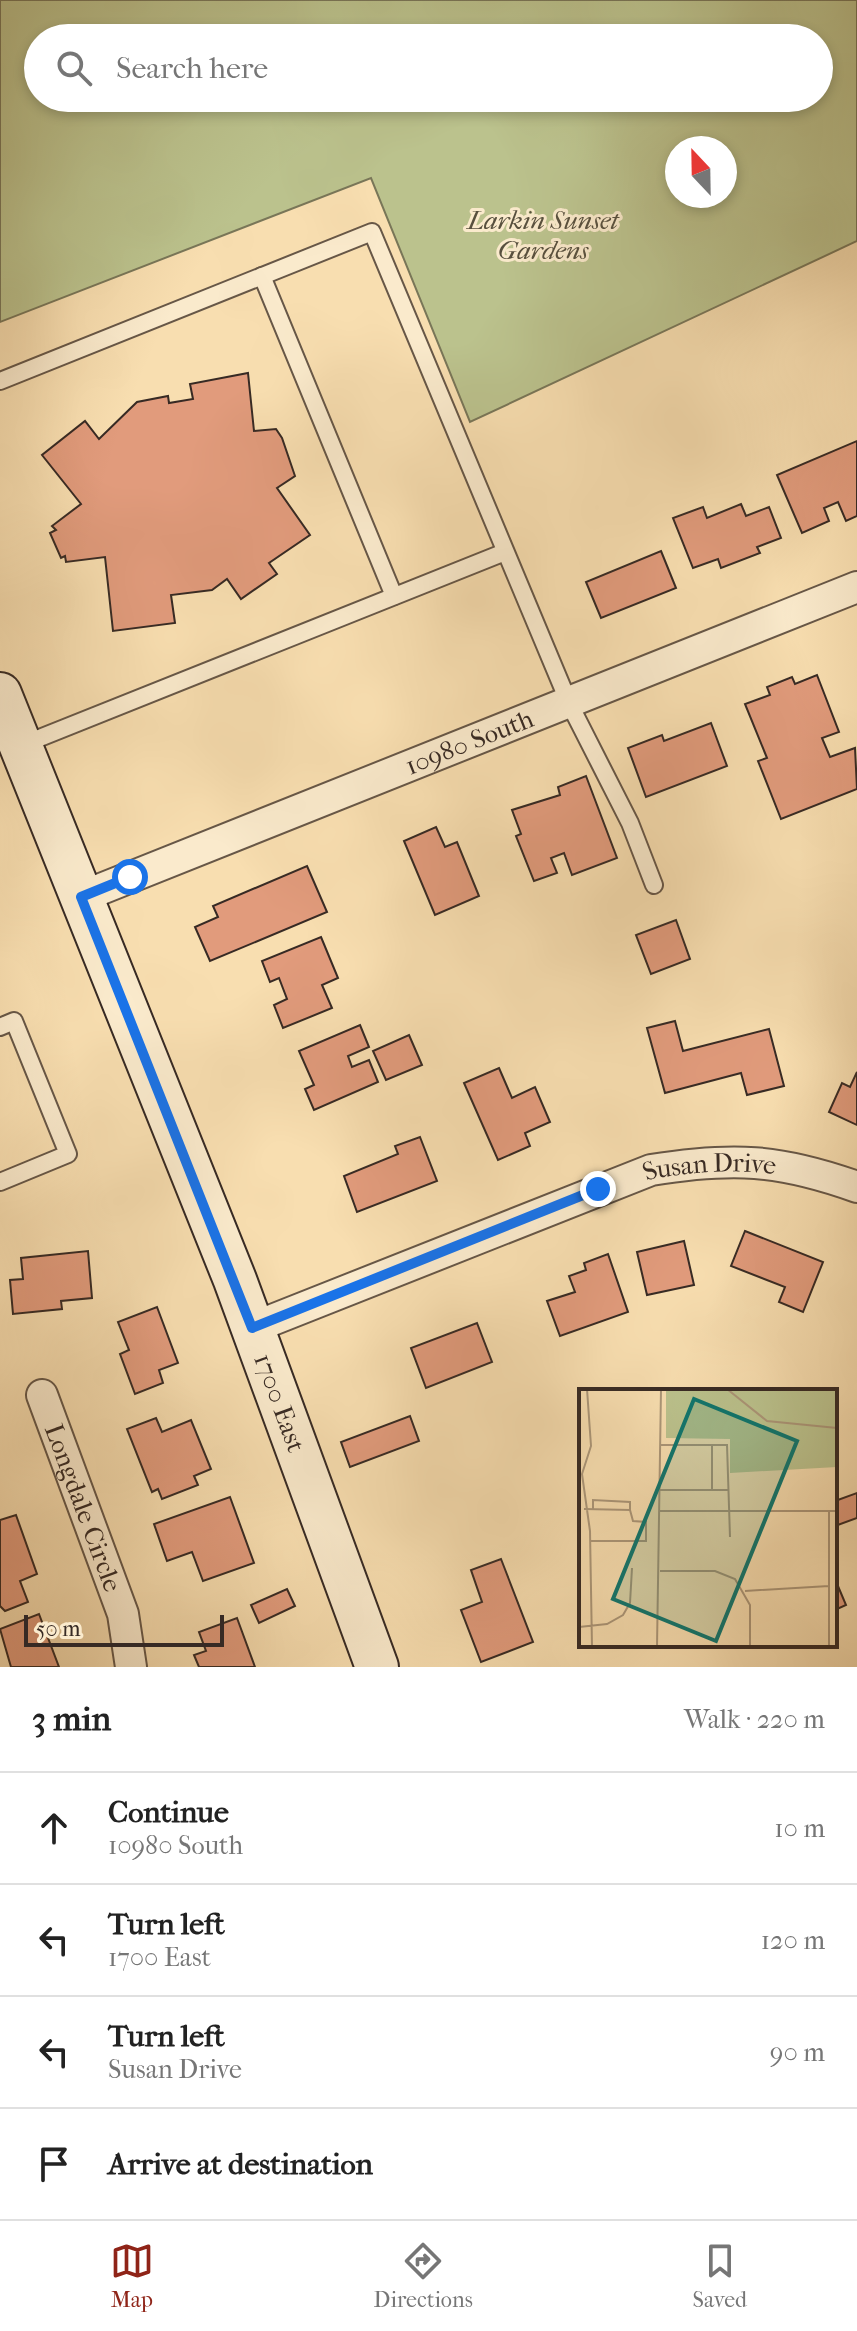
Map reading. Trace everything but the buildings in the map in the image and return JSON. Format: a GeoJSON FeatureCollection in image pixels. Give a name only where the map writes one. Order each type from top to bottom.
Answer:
{"type":"FeatureCollection","features":[{"type":"Feature","properties":{"kind":"main road","name":"1700 East"},"geometry":{"type":"LineString","coordinates":[[0,694],[252,1328],[377,1667]]}},
{"type":"Feature","properties":{"kind":"street","name":"10980 South"},"geometry":{"type":"LineString","coordinates":[[81,897],[857,587]]}},
{"type":"Feature","properties":{"kind":"street","name":"Susan Drive"},"geometry":{"type":"LineString","coordinates":[[252,1328],[651,1170],[706,1161],[761,1161],[812,1171],[857,1187]]}},
{"type":"Feature","properties":{"kind":"street","name":"Longdale Circle"},"geometry":{"type":"LineString","coordinates":[[42,1395],[123,1614],[131,1667]]}},
{"type":"Feature","properties":{"kind":"lane"},"geometry":{"type":"LineString","coordinates":[[0,381],[372,232],[569,703],[630,823],[654,885]]}},
{"type":"Feature","properties":{"kind":"lane"},"geometry":{"type":"LineString","coordinates":[[262,276],[394,596]]}},
{"type":"Feature","properties":{"kind":"lane"},"geometry":{"type":"LineString","coordinates":[[21,746],[505,552]]}},
{"type":"Feature","properties":{"kind":"lane"},"geometry":{"type":"LineString","coordinates":[[0,1027],[14,1021],[68,1154],[0,1182]]}},
{"type":"Feature","properties":{"kind":"green space","name":"Larkin Sunset Gardens"},"geometry":{"type":"Polygon","coordinates":[[[0,0],[857,0],[857,241],[470,422],[371,178],[0,322],[0,0]]]}},
{"type":"Feature","properties":{"kind":"route"},"geometry":{"type":"LineString","coordinates":[[130,877],[81,897],[252,1328],[598,1189]]}}]}
